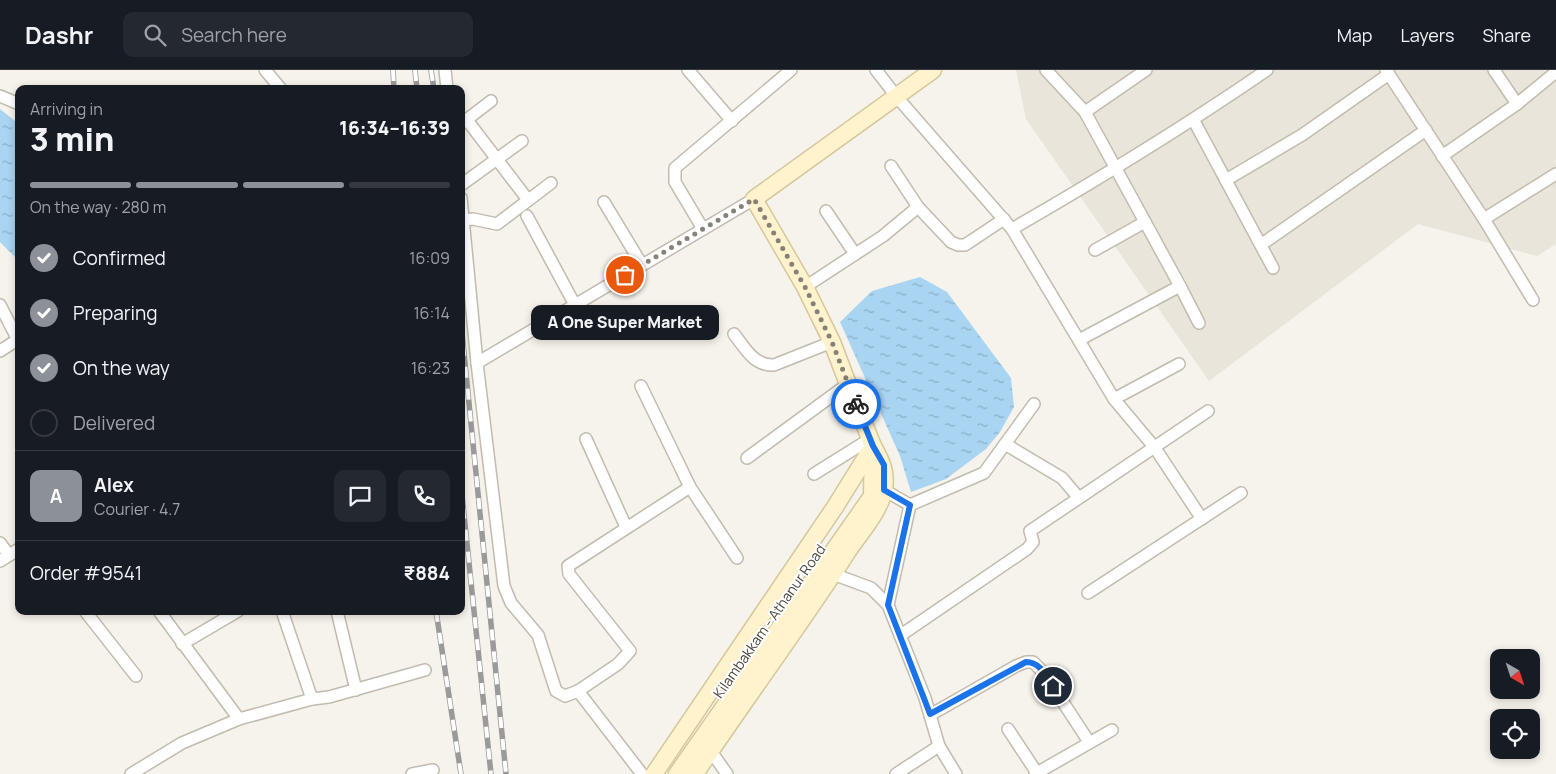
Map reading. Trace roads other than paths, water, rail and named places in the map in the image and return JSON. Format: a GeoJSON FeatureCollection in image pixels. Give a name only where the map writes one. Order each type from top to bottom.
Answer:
{"type":"FeatureCollection","features":[{"type":"Feature","properties":{"kind":"street"},"geometry":{"type":"LineString","coordinates":[[265,70],[278,85]]}},
{"type":"Feature","properties":{"kind":"street"},"geometry":{"type":"LineString","coordinates":[[445,70],[447,85]]}},
{"type":"Feature","properties":{"kind":"street"},"geometry":{"type":"LineString","coordinates":[[688,70],[732,121]]}},
{"type":"Feature","properties":{"kind":"street"},"geometry":{"type":"LineString","coordinates":[[703,229],[675,182],[675,168],[791,70]]}},
{"type":"Feature","properties":{"kind":"street"},"geometry":{"type":"LineString","coordinates":[[876,70],[896,96],[1012,229],[1114,399],[1154,448],[1202,519]]}},
{"type":"Feature","properties":{"kind":"street"},"geometry":{"type":"LineString","coordinates":[[477,363],[754,199],[933,70]]}},
{"type":"Feature","properties":{"kind":"street"},"geometry":{"type":"LineString","coordinates":[[1046,70],[1085,112],[1199,323]]}},
{"type":"Feature","properties":{"kind":"street"},"geometry":{"type":"LineString","coordinates":[[1085,112],[1146,70]]}},
{"type":"Feature","properties":{"kind":"street"},"geometry":{"type":"LineString","coordinates":[[1012,229],[1116,170],[1268,70]]}},
{"type":"Feature","properties":{"kind":"street"},"geometry":{"type":"LineString","coordinates":[[1494,70],[1516,104]]}},
{"type":"Feature","properties":{"kind":"street"},"geometry":{"type":"LineString","coordinates":[[1226,180],[1302,135],[1387,72],[1484,219],[1533,300]]}},
{"type":"Feature","properties":{"kind":"street"},"geometry":{"type":"LineString","coordinates":[[1442,156],[1516,104],[1556,72]]}},
{"type":"Feature","properties":{"kind":"street"},"geometry":{"type":"LineString","coordinates":[[0,96],[15,102]]}},
{"type":"Feature","properties":{"kind":"street"},"geometry":{"type":"LineString","coordinates":[[465,121],[491,101]]}},
{"type":"Feature","properties":{"kind":"street"},"geometry":{"type":"LineString","coordinates":[[1194,120],[1262,244],[1273,268]]}},
{"type":"Feature","properties":{"kind":"street"},"geometry":{"type":"LineString","coordinates":[[465,123],[528,200]]}},
{"type":"Feature","properties":{"kind":"street"},"geometry":{"type":"LineString","coordinates":[[1262,244],[1426,130]]}},
{"type":"Feature","properties":{"kind":"street"},"geometry":{"type":"LineString","coordinates":[[465,182],[522,141]]}},
{"type":"Feature","properties":{"kind":"street"},"geometry":{"type":"LineString","coordinates":[[891,166],[918,208],[951,242],[965,245],[1004,219]]}},
{"type":"Feature","properties":{"kind":"street"},"geometry":{"type":"LineString","coordinates":[[1484,219],[1556,174]]}},
{"type":"Feature","properties":{"kind":"street"},"geometry":{"type":"LineString","coordinates":[[465,220],[473,219],[497,224],[551,182]]}},
{"type":"Feature","properties":{"kind":"street","name":"Kilambakkam - Athanur Road"},"geometry":{"type":"LineString","coordinates":[[677,774],[872,496],[874,466],[871,443],[832,342],[805,287],[754,199]]}},
{"type":"Feature","properties":{"kind":"street"},"geometry":{"type":"LineString","coordinates":[[604,202],[642,265]]}},
{"type":"Feature","properties":{"kind":"street"},"geometry":{"type":"LineString","coordinates":[[805,287],[855,254],[918,208]]}},
{"type":"Feature","properties":{"kind":"street"},"geometry":{"type":"LineString","coordinates":[[826,211],[855,254]]}},
{"type":"Feature","properties":{"kind":"street"},"geometry":{"type":"LineString","coordinates":[[526,216],[575,305]]}},
{"type":"Feature","properties":{"kind":"street"},"geometry":{"type":"LineString","coordinates":[[1095,250],[1145,222]]}},
{"type":"Feature","properties":{"kind":"street"},"geometry":{"type":"LineString","coordinates":[[465,231],[477,363],[504,586],[511,603],[538,635],[556,691],[565,696],[578,691],[618,664],[630,651],[569,574],[568,566],[690,487]]}},
{"type":"Feature","properties":{"kind":"street"},"geometry":{"type":"LineString","coordinates":[[1079,340],[1180,286]]}},
{"type":"Feature","properties":{"kind":"street"},"geometry":{"type":"LineString","coordinates":[[0,305],[15,335]]}},
{"type":"Feature","properties":{"kind":"street"},"geometry":{"type":"LineString","coordinates":[[734,334],[747,352],[765,366],[774,365],[832,342]]}},
{"type":"Feature","properties":{"kind":"street"},"geometry":{"type":"LineString","coordinates":[[0,351],[15,343]]}},
{"type":"Feature","properties":{"kind":"street"},"geometry":{"type":"LineString","coordinates":[[1114,399],[1179,364]]}},
{"type":"Feature","properties":{"kind":"street"},"geometry":{"type":"LineString","coordinates":[[747,458],[848,384]]}},
{"type":"Feature","properties":{"kind":"street"},"geometry":{"type":"LineString","coordinates":[[641,386],[690,487],[737,558]]}},
{"type":"Feature","properties":{"kind":"street"},"geometry":{"type":"LineString","coordinates":[[910,505],[984,473],[1034,404]]}},
{"type":"Feature","properties":{"kind":"street"},"geometry":{"type":"LineString","coordinates":[[901,635],[1027,549],[1033,542],[1030,531],[1208,411]]}},
{"type":"Feature","properties":{"kind":"street"},"geometry":{"type":"LineString","coordinates":[[586,439],[626,527]]}},
{"type":"Feature","properties":{"kind":"street"},"geometry":{"type":"LineString","coordinates":[[814,474],[871,443]]}},
{"type":"Feature","properties":{"kind":"street"},"geometry":{"type":"LineString","coordinates":[[695,774],[876,509],[884,490],[884,465],[871,443]]}},
{"type":"Feature","properties":{"kind":"street"},"geometry":{"type":"LineString","coordinates":[[654,774],[835,507],[871,443]]}},
{"type":"Feature","properties":{"kind":"street"},"geometry":{"type":"LineString","coordinates":[[1005,444],[1062,478],[1078,497]]}},
{"type":"Feature","properties":{"kind":"street","name":"Kilambakkam - Athanur Road"},"geometry":{"type":"LineString","coordinates":[[662,774],[874,466]]}},
{"type":"Feature","properties":{"kind":"street"},"geometry":{"type":"LineString","coordinates":[[884,490],[910,505]]}},
{"type":"Feature","properties":{"kind":"street"},"geometry":{"type":"LineString","coordinates":[[1088,593],[1241,493]]}},
{"type":"Feature","properties":{"kind":"street"},"geometry":{"type":"LineString","coordinates":[[888,605],[910,505]]}},
{"type":"Feature","properties":{"kind":"street"},"geometry":{"type":"LineString","coordinates":[[0,543],[9,555]]}},
{"type":"Feature","properties":{"kind":"street"},"geometry":{"type":"LineString","coordinates":[[833,574],[871,588],[888,605],[930,714],[939,746],[956,774]]}},
{"type":"Feature","properties":{"kind":"street"},"geometry":{"type":"LineString","coordinates":[[88,615],[136,676]]}},
{"type":"Feature","properties":{"kind":"street"},"geometry":{"type":"LineString","coordinates":[[162,615],[239,719]]}},
{"type":"Feature","properties":{"kind":"street"},"geometry":{"type":"LineString","coordinates":[[182,644],[231,615]]}},
{"type":"Feature","properties":{"kind":"street"},"geometry":{"type":"LineString","coordinates":[[283,615],[312,699]]}},
{"type":"Feature","properties":{"kind":"street"},"geometry":{"type":"LineString","coordinates":[[338,615],[356,690]]}},
{"type":"Feature","properties":{"kind":"street"},"geometry":{"type":"LineString","coordinates":[[930,714],[1016,666],[1026,662],[1033,662],[1044,672],[1089,742]]}},
{"type":"Feature","properties":{"kind":"street"},"geometry":{"type":"LineString","coordinates":[[130,774],[182,743],[239,719],[312,699],[356,690],[425,670]]}},
{"type":"Feature","properties":{"kind":"street"},"geometry":{"type":"LineString","coordinates":[[578,691],[642,774]]}},
{"type":"Feature","properties":{"kind":"street"},"geometry":{"type":"LineString","coordinates":[[1008,729],[1036,774],[1112,730]]}},
{"type":"Feature","properties":{"kind":"street"},"geometry":{"type":"LineString","coordinates":[[896,774],[939,746]]}},
{"type":"Feature","properties":{"kind":"street"},"geometry":{"type":"LineString","coordinates":[[710,750],[726,774]]}},
{"type":"Feature","properties":{"kind":"street"},"geometry":{"type":"LineString","coordinates":[[412,774],[433,770]]}},
{"type":"Feature","properties":{"kind":"water"},"geometry":{"type":"Polygon","coordinates":[[[0,109],[15,121],[15,257],[0,242],[0,109]]]}},
{"type":"Feature","properties":{"kind":"water"},"geometry":{"type":"Polygon","coordinates":[[[920,277],[947,292],[1011,378],[1014,407],[1000,432],[986,449],[946,479],[911,492],[900,456],[840,322],[872,291],[920,277]]]}},
{"type":"Feature","properties":{"kind":"railway"},"geometry":{"type":"LineString","coordinates":[[393,70],[394,85]]}},
{"type":"Feature","properties":{"kind":"railway"},"geometry":{"type":"LineString","coordinates":[[415,70],[417,85]]}},
{"type":"Feature","properties":{"kind":"railway"},"geometry":{"type":"LineString","coordinates":[[431,70],[433,85]]}},
{"type":"Feature","properties":{"kind":"railway"},"geometry":{"type":"LineString","coordinates":[[465,363],[506,774]]}},
{"type":"Feature","properties":{"kind":"railway"},"geometry":{"type":"LineString","coordinates":[[465,524],[491,774]]}},
{"type":"Feature","properties":{"kind":"railway"},"geometry":{"type":"LineString","coordinates":[[437,615],[461,774]]}},
{"type":"Feature","properties":{"kind":"place","name":"A One Super Market"},"geometry":{"type":"Point","coordinates":[625,275]}}]}
